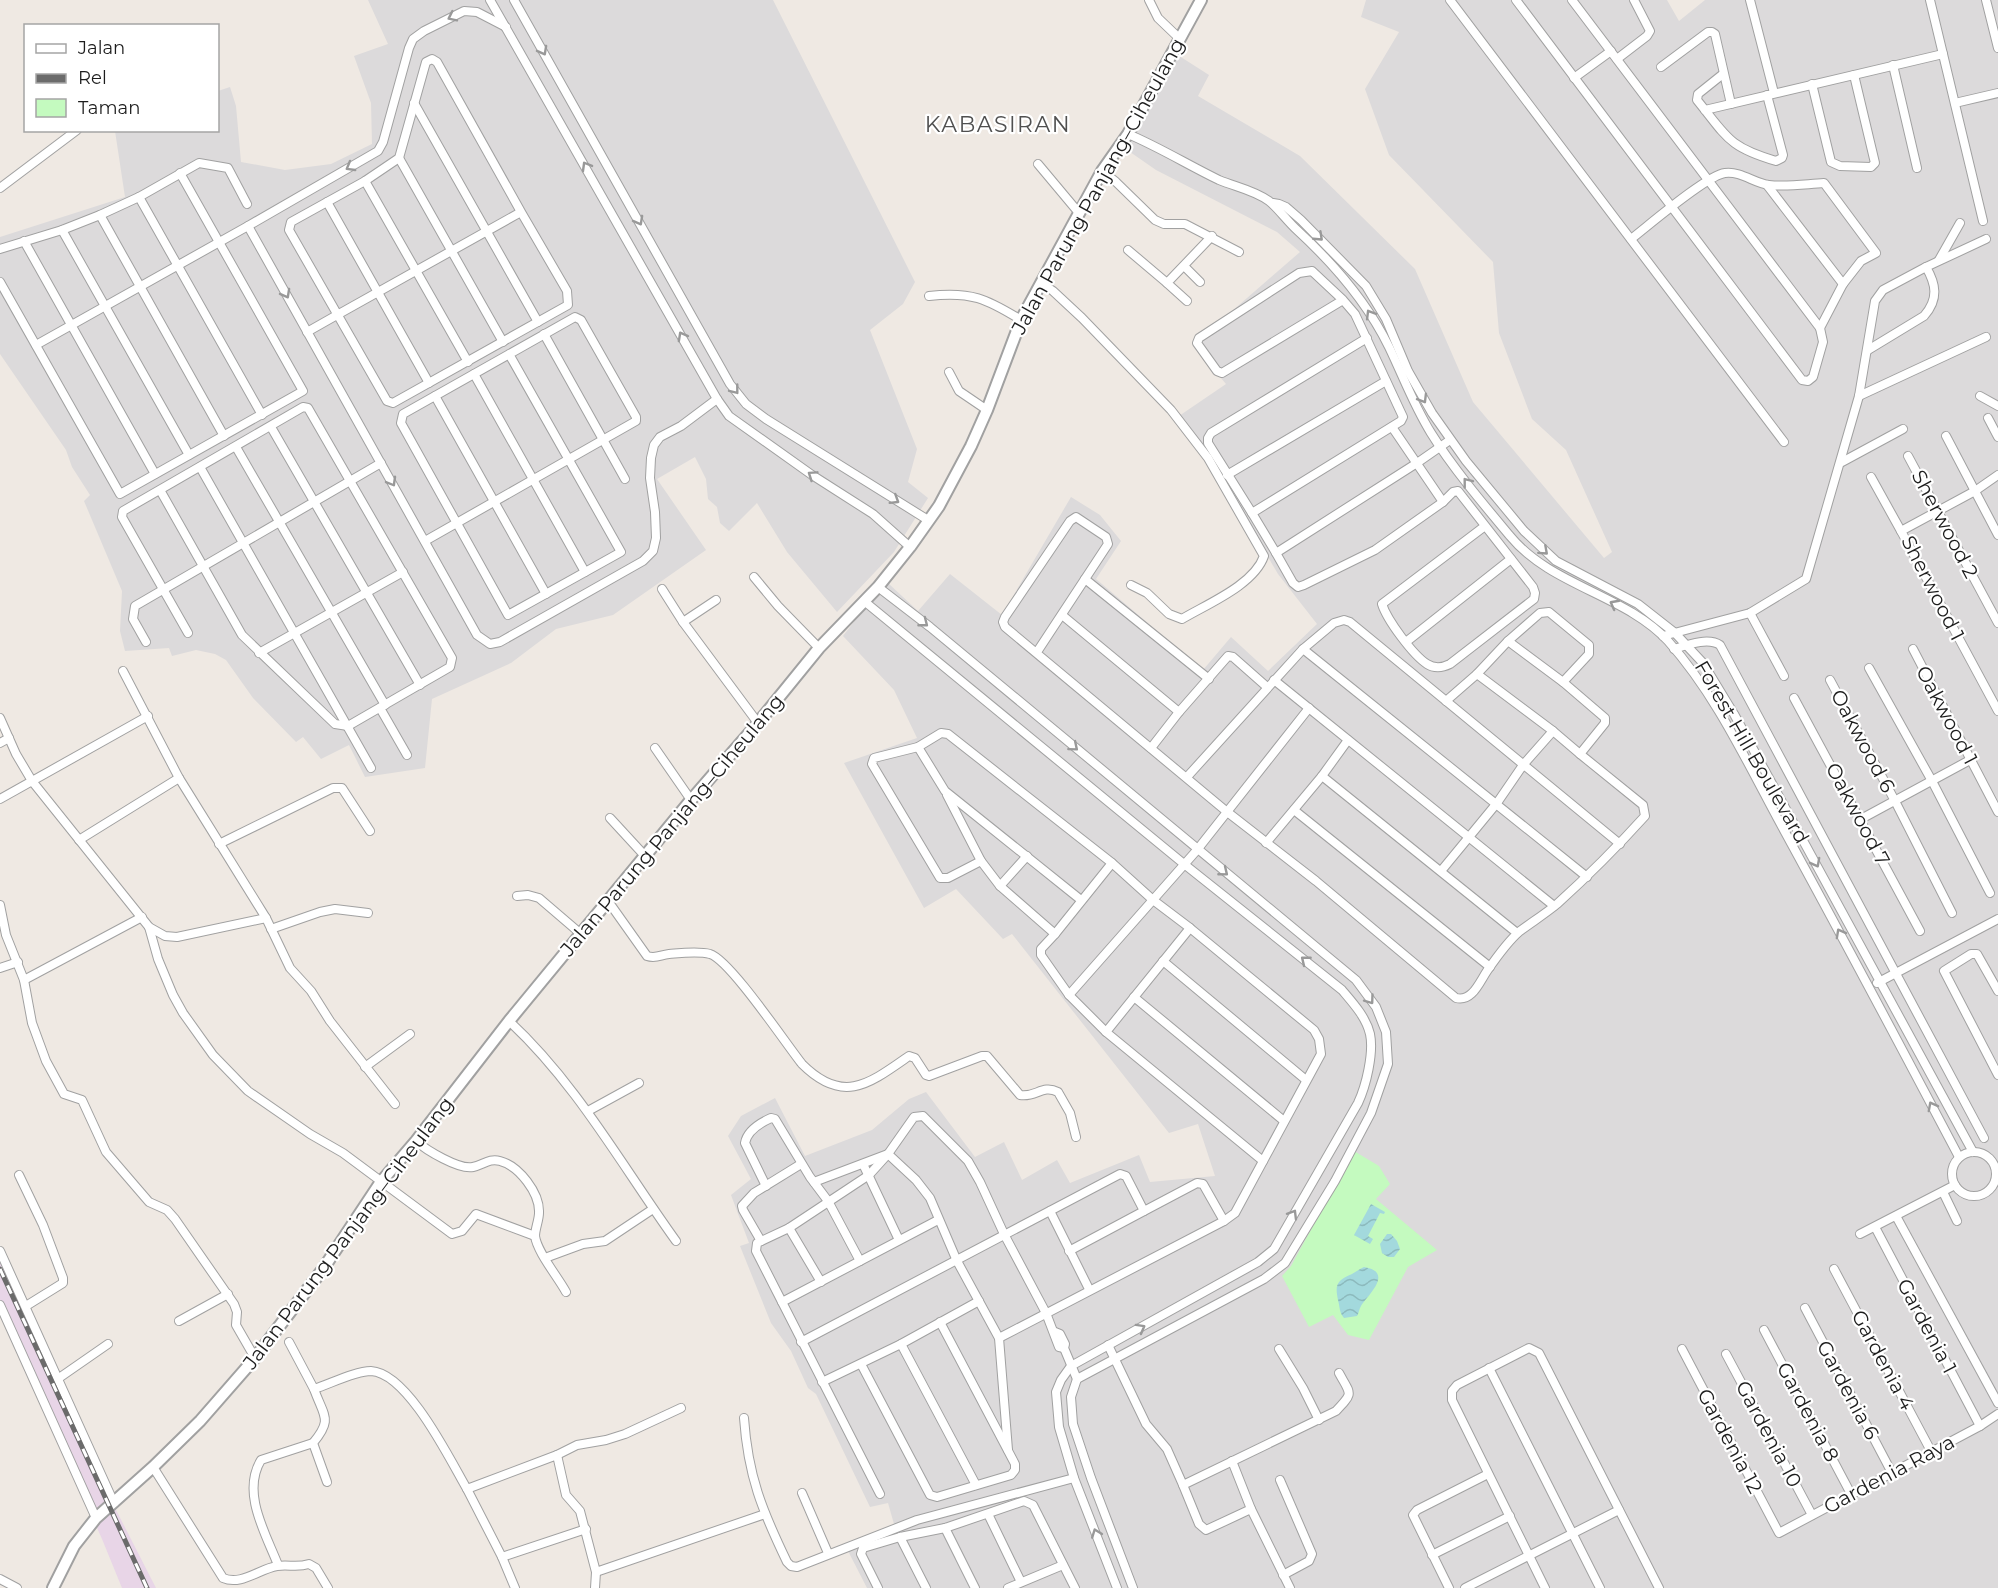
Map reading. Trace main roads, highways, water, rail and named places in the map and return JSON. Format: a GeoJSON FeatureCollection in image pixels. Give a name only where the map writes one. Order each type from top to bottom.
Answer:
{"type":"FeatureCollection","features":[{"type":"Feature","properties":{"kind":"water"},"geometry":{"type":"Polygon","coordinates":[[[1371,1204],[1385,1212],[1380,1213],[1368,1236],[1373,1239],[1370,1244],[1354,1235],[1371,1204]]]}},
{"type":"Feature","properties":{"kind":"water"},"geometry":{"type":"Polygon","coordinates":[[[1387,1234],[1391,1234],[1400,1249],[1394,1257],[1388,1257],[1382,1253],[1380,1244],[1387,1234]]]}},
{"type":"Feature","properties":{"kind":"water"},"geometry":{"type":"Polygon","coordinates":[[[1364,1267],[1377,1274],[1376,1285],[1361,1306],[1357,1316],[1344,1318],[1340,1312],[1338,1284],[1364,1267]]]}},
{"type":"Feature","properties":{"kind":"railway"},"geometry":{"type":"LineString","coordinates":[[0,1269],[147,1588]]}},
{"type":"Feature","properties":{"kind":"district","name":"KABASIRAN"},"geometry":{"type":"Point","coordinates":[998,124]}}]}
